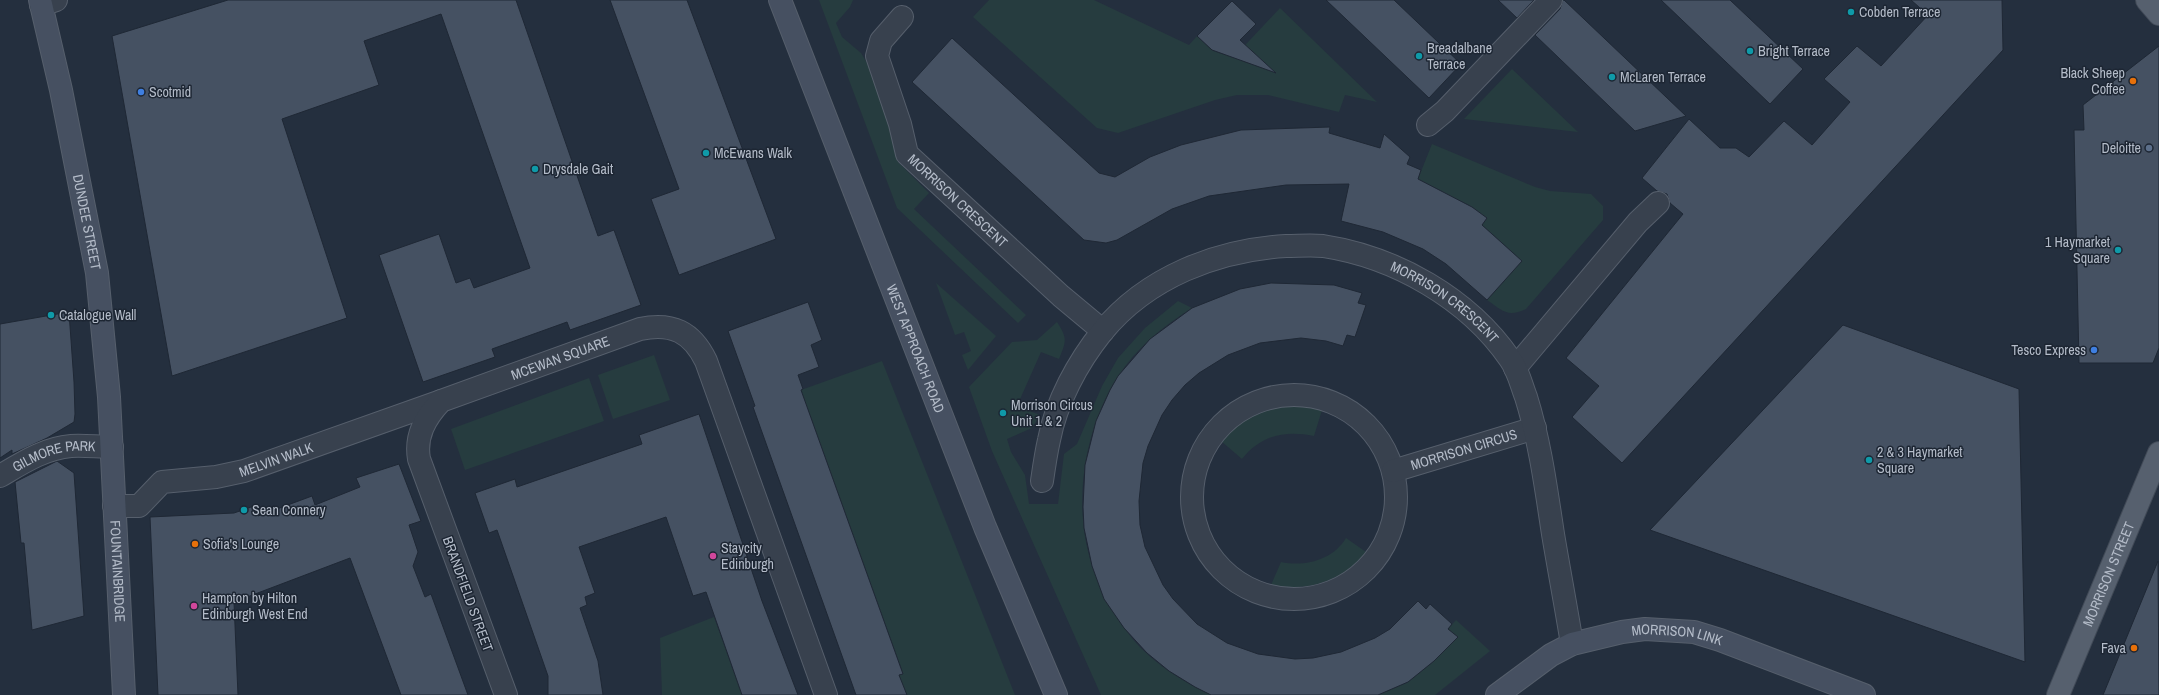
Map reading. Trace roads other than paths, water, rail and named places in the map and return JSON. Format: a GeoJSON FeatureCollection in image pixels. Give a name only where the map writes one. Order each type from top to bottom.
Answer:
{"type":"FeatureCollection","features":[{"type":"Feature","properties":{"kind":"main road"},"geometry":{"type":"LineString","coordinates":[[2147,0],[2159,14]]}},
{"type":"Feature","properties":{"kind":"main road","name":"MORRISON STREET"},"geometry":{"type":"LineString","coordinates":[[2056,694],[2159,453]]}},
{"type":"Feature","properties":{"kind":"street","name":"WEST APPROACH ROAD"},"geometry":{"type":"LineString","coordinates":[[780,0],[985,527],[1056,695]]}},
{"type":"Feature","properties":{"kind":"street"},"geometry":{"type":"LineString","coordinates":[[1428,125],[1445,111],[1551,0]]}},
{"type":"Feature","properties":{"kind":"street","name":"DUNDEE STREET"},"geometry":{"type":"LineString","coordinates":[[45,2],[96,273],[106,366],[112,447]]}},
{"type":"Feature","properties":{"kind":"street","name":"MORRISON CRESCENT"},"geometry":{"type":"LineString","coordinates":[[902,17],[881,41],[877,56],[900,124],[907,154],[1061,296],[1103,331]]}},
{"type":"Feature","properties":{"kind":"street"},"geometry":{"type":"LineString","coordinates":[[1515,368],[1638,222],[1658,203]]}},
{"type":"Feature","properties":{"kind":"street","name":"MORRISON CRESCENT"},"geometry":{"type":"LineString","coordinates":[[1042,481],[1048,440],[1056,415],[1078,366],[1103,331],[1146,292],[1193,266],[1225,254],[1251,249],[1320,246],[1349,251],[1384,263],[1432,286],[1485,329],[1503,350],[1515,368],[1535,428],[1572,644]]}},
{"type":"Feature","properties":{"kind":"street","name":"MCEWAN SQUARE"},"geometry":{"type":"LineString","coordinates":[[441,402],[640,329],[662,326],[682,332],[691,338],[700,348],[711,375],[826,695]]}},
{"type":"Feature","properties":{"kind":"street","name":"MORRISON CIRCUS"},"geometry":{"type":"LineString","coordinates":[[1285,395],[1315,397],[1344,408],[1358,417],[1373,432],[1382,446],[1393,471],[1395,485],[1394,515],[1385,542],[1378,555],[1359,576],[1347,584],[1321,595],[1293,599],[1279,598],[1265,595],[1240,584],[1228,575],[1208,552],[1196,525],[1193,511],[1192,488],[1197,466],[1202,453],[1210,440],[1230,417],[1242,409],[1270,398],[1285,395]]}},
{"type":"Feature","properties":{"kind":"street","name":"BRANDFIELD STREET"},"geometry":{"type":"LineString","coordinates":[[441,402],[425,422],[418,444],[419,460],[506,695]]}},
{"type":"Feature","properties":{"kind":"street","name":"MELVIN WALK"},"geometry":{"type":"LineString","coordinates":[[114,506],[139,506],[162,482],[216,477],[244,471],[441,402]]}},
{"type":"Feature","properties":{"kind":"street","name":"MORRISON CIRCUS"},"geometry":{"type":"LineString","coordinates":[[1393,471],[1535,428]]}},
{"type":"Feature","properties":{"kind":"street","name":"GILMORE PARK"},"geometry":{"type":"LineString","coordinates":[[0,476],[31,458],[56,448],[71,446],[112,447]]}},
{"type":"Feature","properties":{"kind":"street","name":"FOUNTAINBRIDGE"},"geometry":{"type":"LineString","coordinates":[[112,447],[124,695]]}},
{"type":"Feature","properties":{"kind":"street","name":"MORRISON LINK"},"geometry":{"type":"LineString","coordinates":[[1497,695],[1551,655],[1572,644],[1610,634],[1645,629],[1694,632],[1720,640],[1864,695]]}},
{"type":"Feature","properties":{"kind":"place","name":"Cobden Terrace"},"geometry":{"type":"Point","coordinates":[1851,12]}},
{"type":"Feature","properties":{"kind":"place","name":"Bright Terrace"},"geometry":{"type":"Point","coordinates":[1750,51]}},
{"type":"Feature","properties":{"kind":"place","name":"Breadalbane Terrace"},"geometry":{"type":"Point","coordinates":[1419,56]}},
{"type":"Feature","properties":{"kind":"place","name":"McLaren Terrace"},"geometry":{"type":"Point","coordinates":[1612,77]}},
{"type":"Feature","properties":{"kind":"place","name":"Black Sheep Coffee"},"geometry":{"type":"Point","coordinates":[2133,81]}},
{"type":"Feature","properties":{"kind":"place","name":"Scotmid"},"geometry":{"type":"Point","coordinates":[141,92]}},
{"type":"Feature","properties":{"kind":"place","name":"Deloitte"},"geometry":{"type":"Point","coordinates":[2149,148]}},
{"type":"Feature","properties":{"kind":"place","name":"McEwans Walk"},"geometry":{"type":"Point","coordinates":[706,153]}},
{"type":"Feature","properties":{"kind":"place","name":"Drysdale Gait"},"geometry":{"type":"Point","coordinates":[535,169]}},
{"type":"Feature","properties":{"kind":"place","name":"1 Haymarket Square"},"geometry":{"type":"Point","coordinates":[2118,250]}},
{"type":"Feature","properties":{"kind":"place","name":"Catalogue Wall"},"geometry":{"type":"Point","coordinates":[51,315]}},
{"type":"Feature","properties":{"kind":"place","name":"Tesco Express"},"geometry":{"type":"Point","coordinates":[2094,350]}},
{"type":"Feature","properties":{"kind":"place","name":"Morrison Circus Unit 1 & 2"},"geometry":{"type":"Point","coordinates":[1003,413]}},
{"type":"Feature","properties":{"kind":"place","name":"2 & 3 Haymarket Square"},"geometry":{"type":"Point","coordinates":[1869,460]}},
{"type":"Feature","properties":{"kind":"place","name":"Sean Connery"},"geometry":{"type":"Point","coordinates":[244,510]}},
{"type":"Feature","properties":{"kind":"place","name":"Sofia's Lounge"},"geometry":{"type":"Point","coordinates":[195,544]}},
{"type":"Feature","properties":{"kind":"place","name":"Staycity Edinburgh"},"geometry":{"type":"Point","coordinates":[713,556]}},
{"type":"Feature","properties":{"kind":"place","name":"Hampton by Hilton Edinburgh West End"},"geometry":{"type":"Point","coordinates":[194,606]}},
{"type":"Feature","properties":{"kind":"place","name":"Fava"},"geometry":{"type":"Point","coordinates":[2134,648]}}]}
